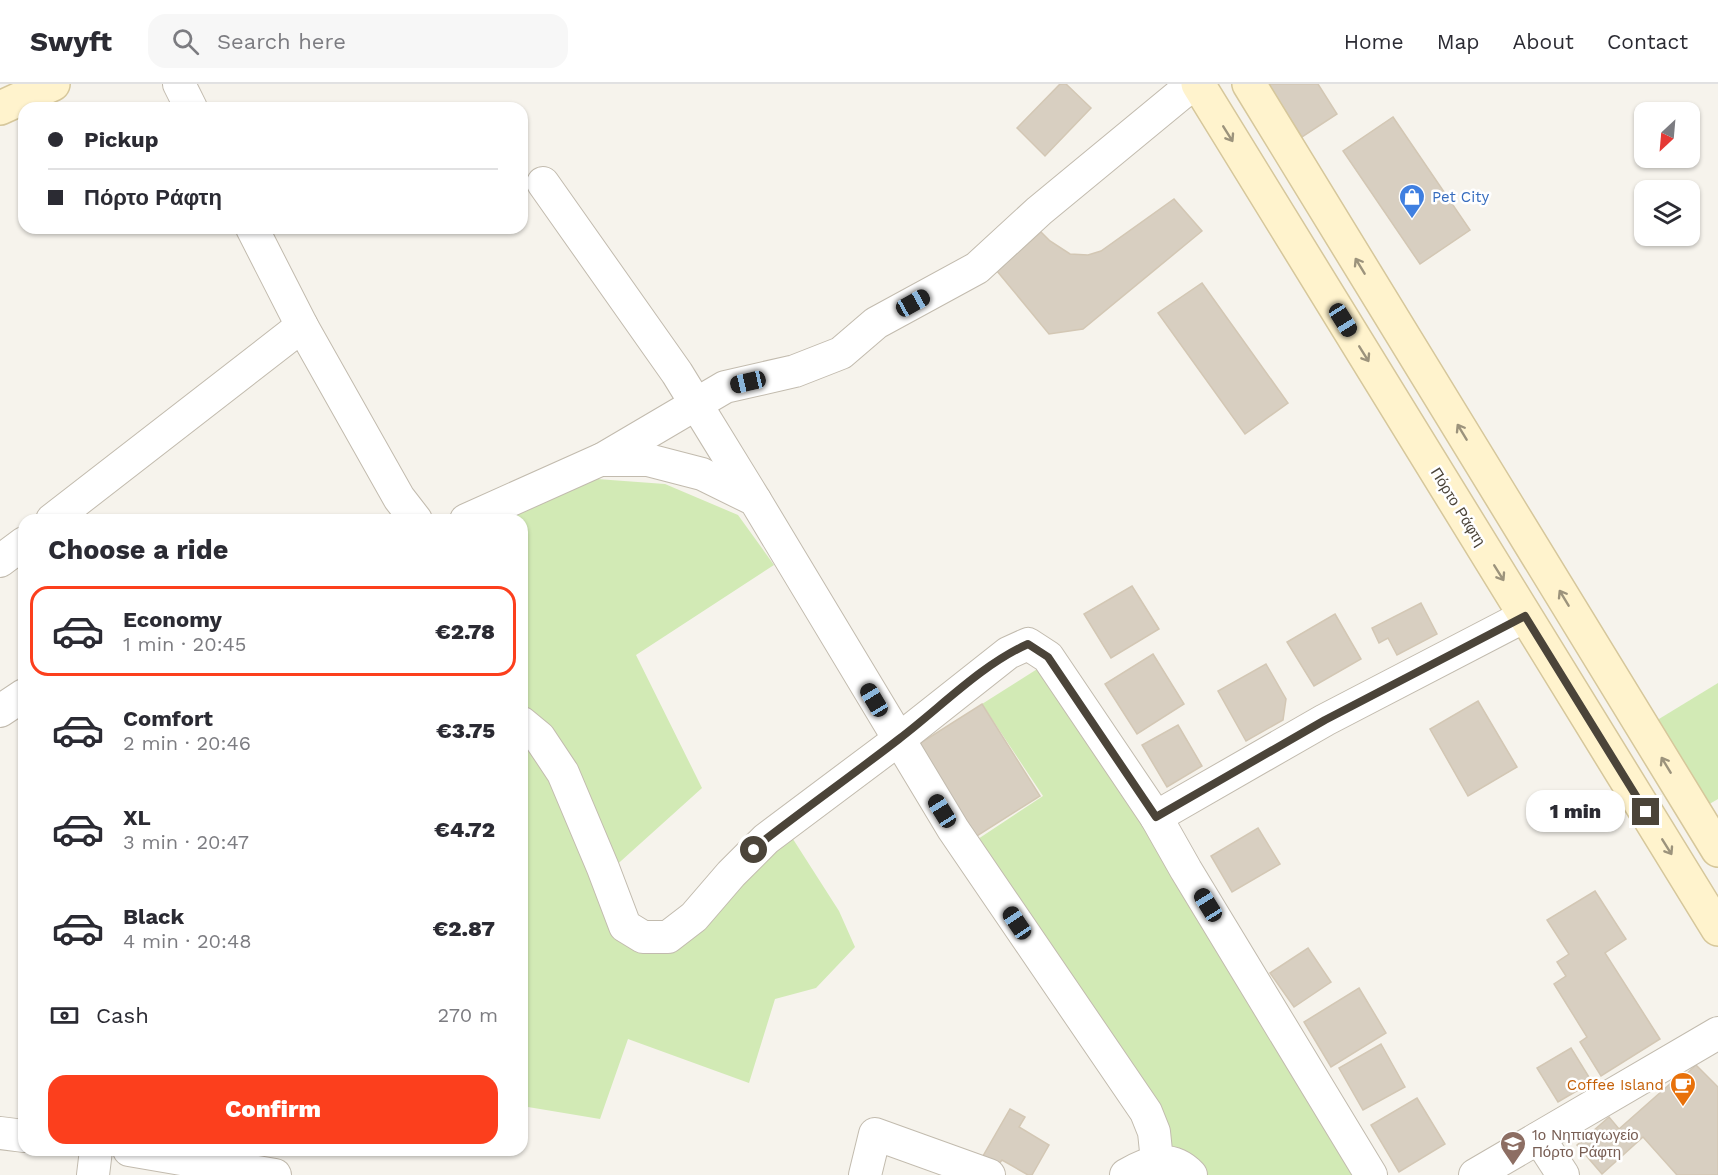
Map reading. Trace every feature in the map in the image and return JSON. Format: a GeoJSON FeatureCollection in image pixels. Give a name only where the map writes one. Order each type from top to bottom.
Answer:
{"type":"FeatureCollection","features":[{"type":"Feature","properties":{"kind":"main road"},"geometry":{"type":"LineString","coordinates":[[0,108],[53,84]]}},
{"type":"Feature","properties":{"kind":"main road","name":"Πόρτο Ράφτη"},"geometry":{"type":"LineString","coordinates":[[1196,84],[1718,929]]}},
{"type":"Feature","properties":{"kind":"main road"},"geometry":{"type":"LineString","coordinates":[[1249,84],[1709,816],[1718,850]]}},
{"type":"Feature","properties":{"kind":"street"},"geometry":{"type":"LineString","coordinates":[[178,84],[188,102]]}},
{"type":"Feature","properties":{"kind":"street"},"geometry":{"type":"LineString","coordinates":[[479,514],[600,460],[725,387],[795,371],[841,353],[876,323],[976,268],[1039,211],[1196,84]]}},
{"type":"Feature","properties":{"kind":"street"},"geometry":{"type":"LineString","coordinates":[[543,183],[677,373],[953,829],[1146,1112],[1154,1132],[1157,1161]]}},
{"type":"Feature","properties":{"kind":"street"},"geometry":{"type":"LineString","coordinates":[[255,234],[302,326],[399,498],[411,514]]}},
{"type":"Feature","properties":{"kind":"street"},"geometry":{"type":"LineString","coordinates":[[60,514],[302,326]]}},
{"type":"Feature","properties":{"kind":"street"},"geometry":{"type":"LineString","coordinates":[[600,460],[648,460],[702,474],[755,500]]}},
{"type":"Feature","properties":{"kind":"street"},"geometry":{"type":"LineString","coordinates":[[0,561],[18,548]]}},
{"type":"Feature","properties":{"kind":"street"},"geometry":{"type":"LineString","coordinates":[[1156,817],[1325,720],[1525,616]]}},
{"type":"Feature","properties":{"kind":"street"},"geometry":{"type":"LineString","coordinates":[[528,728],[539,737],[563,774],[625,926],[643,937],[668,937],[694,917],[731,873],[766,839],[898,740],[1008,653],[1028,644],[1048,657],[1156,817],[1371,1175]]}},
{"type":"Feature","properties":{"kind":"street"},"geometry":{"type":"LineString","coordinates":[[0,711],[18,699]]}},
{"type":"Feature","properties":{"kind":"street"},"geometry":{"type":"LineString","coordinates":[[1475,1175],[1718,1033]]}},
{"type":"Feature","properties":{"kind":"street"},"geometry":{"type":"LineString","coordinates":[[0,1133],[18,1135]]}},
{"type":"Feature","properties":{"kind":"street"},"geometry":{"type":"LineString","coordinates":[[865,1175],[875,1134],[989,1175]]}},
{"type":"Feature","properties":{"kind":"street"},"geometry":{"type":"LineString","coordinates":[[1539,1138],[1563,1175]]}},
{"type":"Feature","properties":{"kind":"street"},"geometry":{"type":"LineString","coordinates":[[93,1175],[95,1156]]}},
{"type":"Feature","properties":{"kind":"street"},"geometry":{"type":"LineString","coordinates":[[164,1156],[275,1175]]}},
{"type":"Feature","properties":{"kind":"street"},"geometry":{"type":"LineString","coordinates":[[1126,1175],[1139,1167],[1157,1161],[1174,1162],[1191,1175]]}},
{"type":"Feature","properties":{"kind":"green space"},"geometry":{"type":"Polygon","coordinates":[[[597,479],[665,484],[738,515],[774,565],[636,655],[702,788],[611,870],[647,941],[784,825],[839,911],[855,947],[816,988],[775,999],[749,1083],[628,1039],[600,1119],[528,1107],[528,514],[513,514],[597,479]]]}},
{"type":"Feature","properties":{"kind":"green space"},"geometry":{"type":"Polygon","coordinates":[[[1042,666],[1373,1175],[1189,1175],[972,843],[1043,796],[982,704],[1042,666]]]}},
{"type":"Feature","properties":{"kind":"green space"},"geometry":{"type":"Polygon","coordinates":[[[1718,683],[1718,799],[1706,806],[1654,722],[1718,683]]]}},
{"type":"Feature","properties":{"kind":"building"},"geometry":{"type":"Polygon","coordinates":[[[1060,84],[1066,84],[1091,108],[1045,156],[1017,128],[1060,84]]]}},
{"type":"Feature","properties":{"kind":"building"},"geometry":{"type":"Polygon","coordinates":[[[1268,84],[1318,84],[1337,114],[1302,137],[1268,84]]]}},
{"type":"Feature","properties":{"kind":"building"},"geometry":{"type":"Polygon","coordinates":[[[1393,117],[1470,230],[1420,264],[1343,151],[1393,117]]]}},
{"type":"Feature","properties":{"kind":"building"},"geometry":{"type":"Polygon","coordinates":[[[1174,199],[1202,231],[1083,329],[1049,334],[997,271],[1041,232],[1070,254],[1088,255],[1101,251],[1174,199]]]}},
{"type":"Feature","properties":{"kind":"building"},"geometry":{"type":"Polygon","coordinates":[[[1202,283],[1288,403],[1245,434],[1158,313],[1202,283]]]}},
{"type":"Feature","properties":{"kind":"building"},"geometry":{"type":"Polygon","coordinates":[[[1132,586],[1159,629],[1111,658],[1084,614],[1132,586]]]}},
{"type":"Feature","properties":{"kind":"building"},"geometry":{"type":"Polygon","coordinates":[[[1421,603],[1437,634],[1397,655],[1388,638],[1379,643],[1372,628],[1421,603]]]}},
{"type":"Feature","properties":{"kind":"building"},"geometry":{"type":"Polygon","coordinates":[[[1335,614],[1361,659],[1314,686],[1287,642],[1335,614]]]}},
{"type":"Feature","properties":{"kind":"building"},"geometry":{"type":"Polygon","coordinates":[[[1153,654],[1184,704],[1137,734],[1105,684],[1153,654]]]}},
{"type":"Feature","properties":{"kind":"building"},"geometry":{"type":"Polygon","coordinates":[[[1266,664],[1286,699],[1283,720],[1246,741],[1218,691],[1266,664]]]}},
{"type":"Feature","properties":{"kind":"building"},"geometry":{"type":"Polygon","coordinates":[[[1478,701],[1517,767],[1468,796],[1430,729],[1478,701]]]}},
{"type":"Feature","properties":{"kind":"building"},"geometry":{"type":"Polygon","coordinates":[[[982,704],[1040,796],[969,841],[911,749],[982,704]]]}},
{"type":"Feature","properties":{"kind":"building"},"geometry":{"type":"Polygon","coordinates":[[[1178,725],[1202,766],[1167,787],[1142,745],[1178,725]]]}},
{"type":"Feature","properties":{"kind":"building"},"geometry":{"type":"Polygon","coordinates":[[[1258,828],[1280,864],[1232,892],[1211,856],[1258,828]]]}},
{"type":"Feature","properties":{"kind":"building"},"geometry":{"type":"Polygon","coordinates":[[[1595,891],[1626,939],[1605,953],[1660,1039],[1601,1076],[1580,1042],[1587,1037],[1554,984],[1566,976],[1557,962],[1569,954],[1547,920],[1595,891]]]}},
{"type":"Feature","properties":{"kind":"building"},"geometry":{"type":"Polygon","coordinates":[[[1308,948],[1331,982],[1294,1007],[1270,973],[1308,948]]]}},
{"type":"Feature","properties":{"kind":"building"},"geometry":{"type":"Polygon","coordinates":[[[1359,988],[1386,1033],[1331,1067],[1304,1022],[1359,988]]]}},
{"type":"Feature","properties":{"kind":"building"},"geometry":{"type":"Polygon","coordinates":[[[1381,1044],[1405,1087],[1363,1110],[1339,1068],[1381,1044]]]}},
{"type":"Feature","properties":{"kind":"building"},"geometry":{"type":"Polygon","coordinates":[[[1571,1048],[1592,1082],[1558,1102],[1537,1068],[1571,1048]]]}},
{"type":"Feature","properties":{"kind":"building"},"geometry":{"type":"Polygon","coordinates":[[[1696,1065],[1718,1087],[1718,1175],[1677,1175],[1643,1137],[1602,1174],[1577,1145],[1609,1117],[1619,1129],[1679,1076],[1682,1078],[1696,1065]]]}},
{"type":"Feature","properties":{"kind":"building"},"geometry":{"type":"Polygon","coordinates":[[[1417,1098],[1445,1144],[1399,1172],[1371,1125],[1417,1098]]]}},
{"type":"Feature","properties":{"kind":"building"},"geometry":{"type":"Polygon","coordinates":[[[1010,1109],[1025,1117],[1019,1127],[1049,1145],[1032,1175],[1002,1160],[998,1165],[983,1156],[1010,1109]]]}},
{"type":"Feature","properties":{"kind":"place","name":"Pet City"},"geometry":{"type":"Point","coordinates":[1412,220]}},
{"type":"Feature","properties":{"kind":"place","name":"Coffee Island"},"geometry":{"type":"Point","coordinates":[1683,1108]}},
{"type":"Feature","properties":{"kind":"place","name":"1ο Νηπιαγωγείο Πόρτο Ράφτη"},"geometry":{"type":"Point","coordinates":[1513,1167]}},
{"type":"Feature","properties":{"kind":"route"},"geometry":{"type":"LineString","coordinates":[[754,850],[989,667],[1008,653],[1028,644],[1048,657],[1156,817],[1325,720],[1525,616],[1646,812]]}}]}
